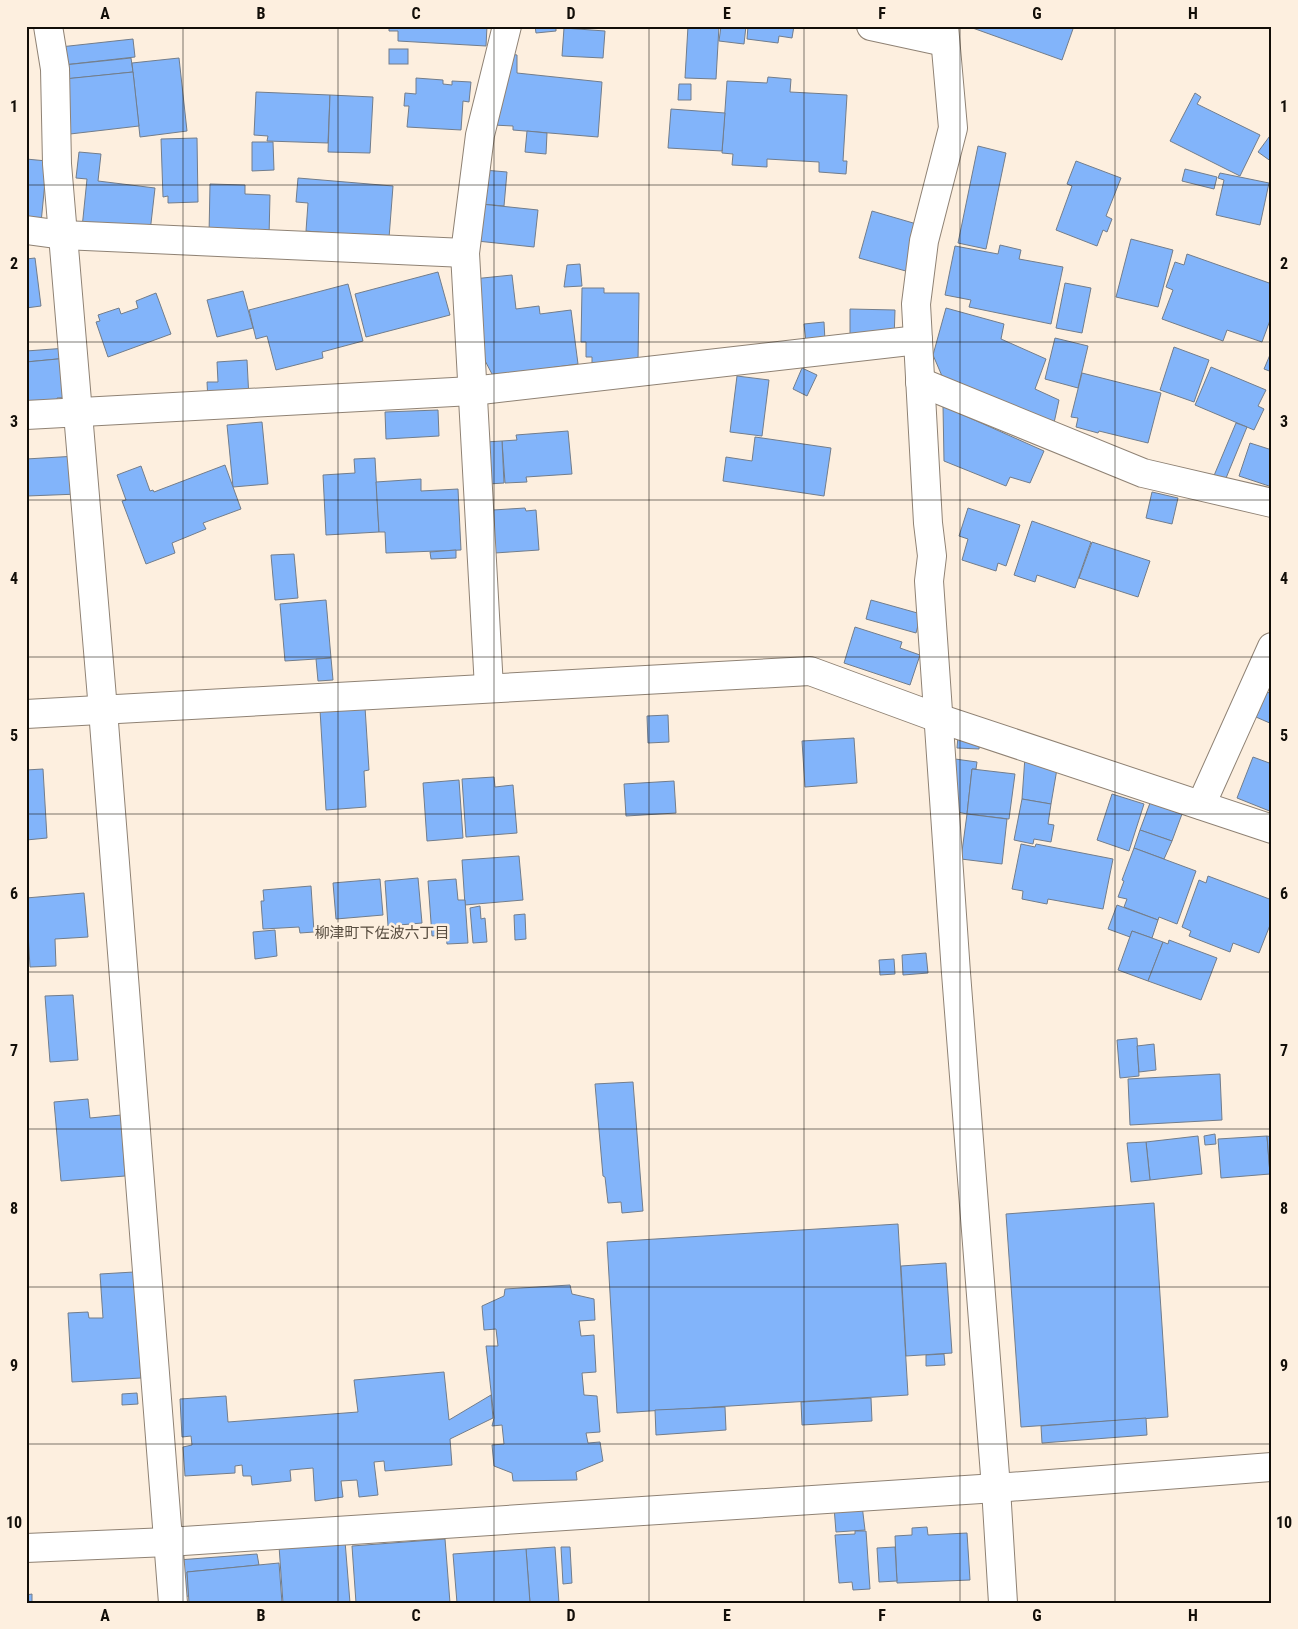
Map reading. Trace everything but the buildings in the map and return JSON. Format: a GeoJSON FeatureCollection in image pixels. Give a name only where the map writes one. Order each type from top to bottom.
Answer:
{"type":"FeatureCollection","features":[{"type":"Feature","properties":{"kind":"street"},"geometry":{"type":"LineString","coordinates":[[48,26],[55,69],[57,164],[103,710],[173,1603]]}},
{"type":"Feature","properties":{"kind":"street"},"geometry":{"type":"LineString","coordinates":[[489,688],[465,253],[480,135],[507,26]]}},
{"type":"Feature","properties":{"kind":"street"},"geometry":{"type":"LineString","coordinates":[[871,26],[944,34],[953,128],[924,242],[916,304],[928,523],[932,556],[929,581],[938,718],[1003,1603]]}},
{"type":"Feature","properties":{"kind":"street"},"geometry":{"type":"LineString","coordinates":[[26,230],[63,235],[465,253]]}},
{"type":"Feature","properties":{"kind":"street"},"geometry":{"type":"LineString","coordinates":[[26,415],[472,391],[918,340]]}},
{"type":"Feature","properties":{"kind":"street"},"geometry":{"type":"LineString","coordinates":[[920,382],[1143,473],[1272,504]]}},
{"type":"Feature","properties":{"kind":"street"},"geometry":{"type":"LineString","coordinates":[[1202,805],[1272,647]]}},
{"type":"Feature","properties":{"kind":"street"},"geometry":{"type":"LineString","coordinates":[[26,714],[810,671],[938,718],[1272,829]]}},
{"type":"Feature","properties":{"kind":"street"},"geometry":{"type":"LineString","coordinates":[[26,1548],[168,1542],[996,1488],[1272,1467]]}},
{"type":"Feature","properties":{"kind":"district","name":"柳津町下佐波六丁目"},"geometry":{"type":"Point","coordinates":[382,933]}}]}
